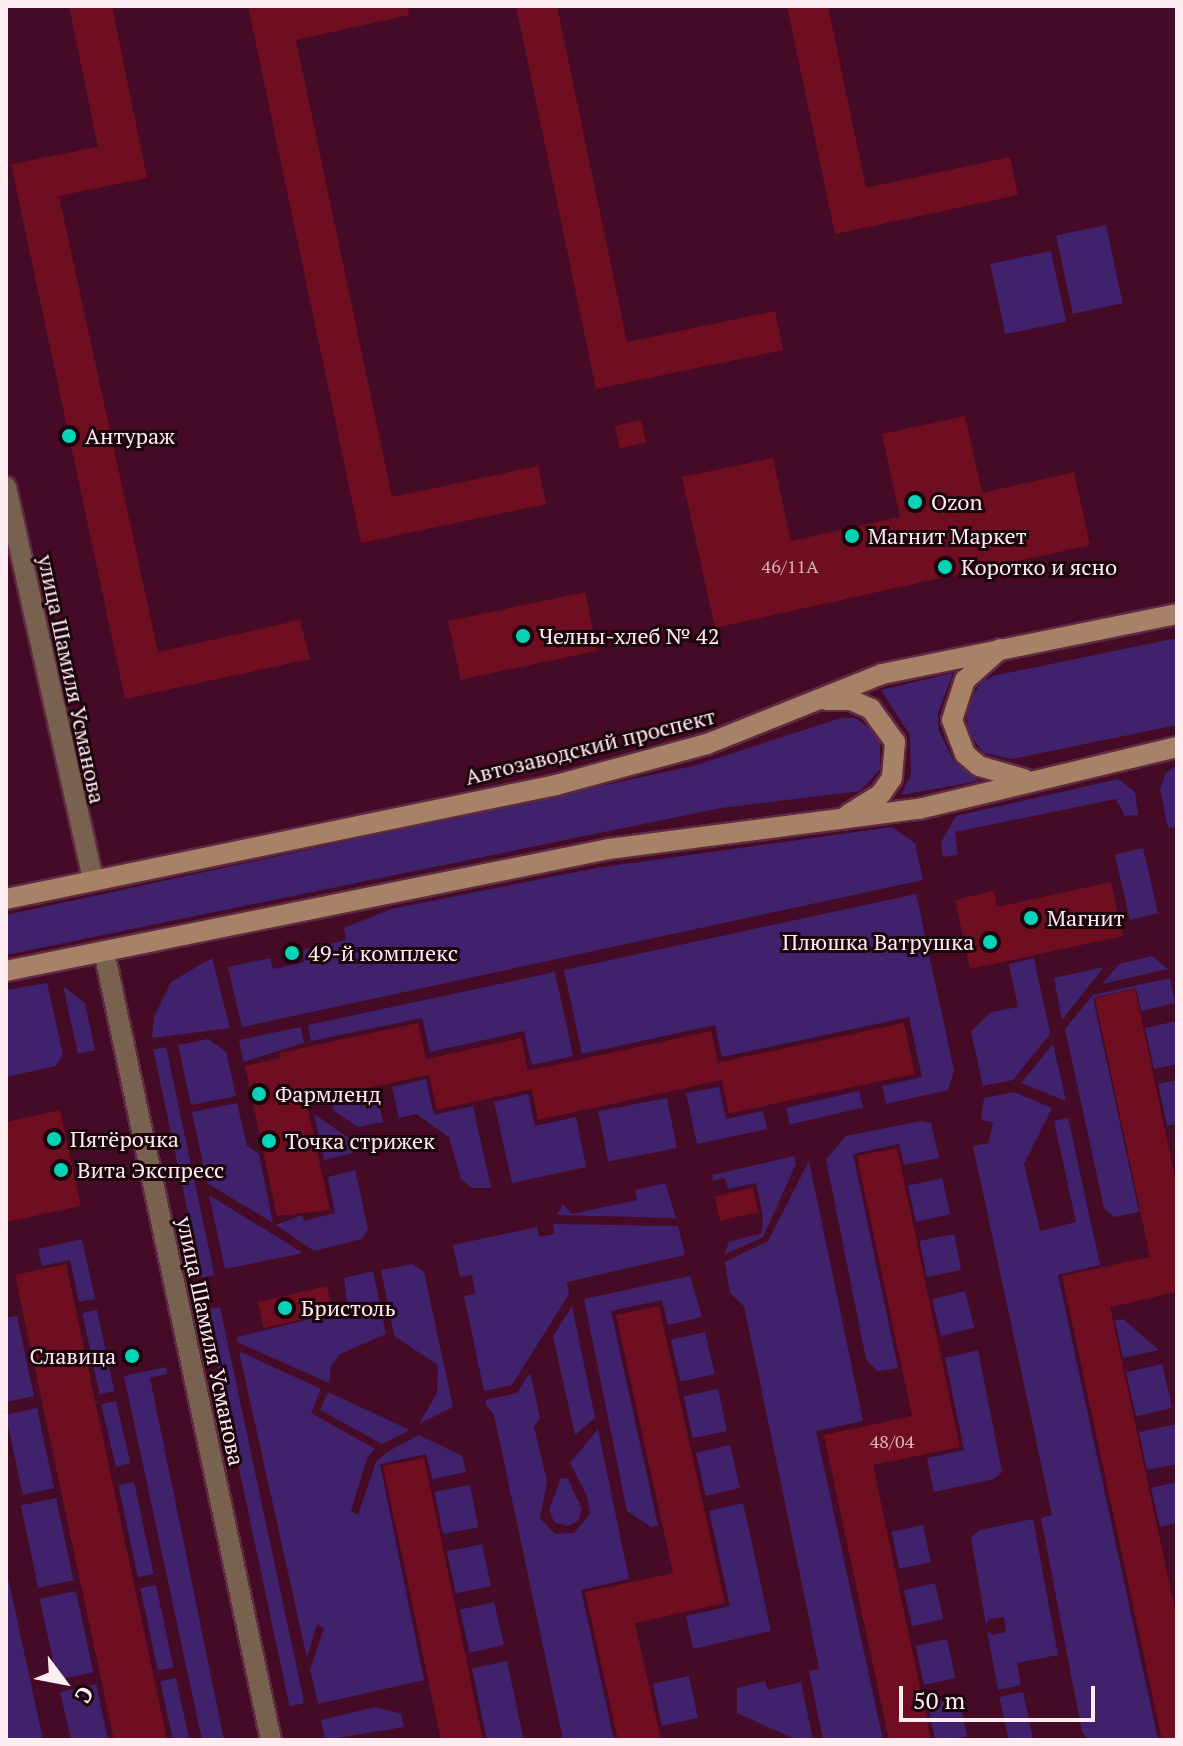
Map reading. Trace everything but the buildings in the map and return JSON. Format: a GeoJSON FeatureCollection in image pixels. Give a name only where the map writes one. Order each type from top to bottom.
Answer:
{"type":"FeatureCollection","features":[{"type":"Feature","properties":{"kind":"street","name":"улица Шамиля Усманова"},"geometry":{"type":"LineString","coordinates":[[6,487],[93,881]]}},
{"type":"Feature","properties":{"kind":"street","name":"Автозаводский проспект"},"geometry":{"type":"LineString","coordinates":[[6,899],[556,785],[707,744],[882,674],[1177,614]]}},
{"type":"Feature","properties":{"kind":"street"},"geometry":{"type":"LineString","coordinates":[[1000,649],[965,680],[955,699],[957,739],[979,766],[999,775],[1037,781]]}},
{"type":"Feature","properties":{"kind":"street"},"geometry":{"type":"LineString","coordinates":[[818,700],[851,700],[871,709],[895,742],[892,778],[881,794],[841,820]]}},
{"type":"Feature","properties":{"kind":"street"},"geometry":{"type":"LineString","coordinates":[[6,971],[609,849],[919,809],[1177,747]]}},
{"type":"Feature","properties":{"kind":"street","name":"улица Шамиля Усманова"},"geometry":{"type":"LineString","coordinates":[[104,951],[271,1740]]}},
{"type":"Feature","properties":{"kind":"shaded area"},"geometry":{"type":"Polygon","coordinates":[[[1106,225],[1123,303],[1073,314],[1056,236],[1106,225]]]}},
{"type":"Feature","properties":{"kind":"shaded area"},"geometry":{"type":"Polygon","coordinates":[[[1051,251],[1066,321],[1005,334],[990,264],[1051,251]]]}},
{"type":"Feature","properties":{"kind":"shaded area"},"geometry":{"type":"Polygon","coordinates":[[[1177,638],[1177,725],[1012,759],[984,753],[967,732],[967,706],[981,683],[993,676],[1177,638]]]}},
{"type":"Feature","properties":{"kind":"shaded area"},"geometry":{"type":"Polygon","coordinates":[[[953,673],[938,713],[939,731],[954,762],[979,781],[901,795],[911,775],[910,735],[881,690],[953,673]]]}},
{"type":"Feature","properties":{"kind":"shaded area"},"geometry":{"type":"Polygon","coordinates":[[[841,718],[856,718],[880,736],[880,769],[860,791],[721,808],[6,955],[6,915],[693,766],[841,718]]]}},
{"type":"Feature","properties":{"kind":"shaded area"},"geometry":{"type":"Polygon","coordinates":[[[1177,765],[1177,827],[1168,828],[1160,789],[1166,773],[1177,765]]]}},
{"type":"Feature","properties":{"kind":"shaded area"},"geometry":{"type":"Polygon","coordinates":[[[1118,779],[1135,792],[1138,815],[1125,816],[1116,799],[955,832],[958,855],[943,857],[941,842],[956,816],[1118,779]]]}},
{"type":"Feature","properties":{"kind":"shaded area"},"geometry":{"type":"Polygon","coordinates":[[[892,827],[915,843],[923,880],[242,1027],[228,967],[270,958],[273,969],[304,962],[302,950],[346,940],[344,928],[391,909],[596,868],[892,827]]]}},
{"type":"Feature","properties":{"kind":"shaded area"},"geometry":{"type":"Polygon","coordinates":[[[1143,848],[1158,913],[1130,920],[1115,855],[1143,848]]]}},
{"type":"Feature","properties":{"kind":"shaded area"},"geometry":{"type":"Polygon","coordinates":[[[916,894],[954,1071],[948,1090],[886,1104],[882,1086],[922,1077],[909,1017],[722,1057],[715,1025],[582,1054],[564,970],[916,894]]]}},
{"type":"Feature","properties":{"kind":"shaded area"},"geometry":{"type":"Polygon","coordinates":[[[1152,956],[1168,969],[1102,984],[1119,964],[1152,956]]]}},
{"type":"Feature","properties":{"kind":"shaded area"},"geometry":{"type":"Polygon","coordinates":[[[212,958],[230,1028],[152,1038],[154,1017],[171,982],[212,958]]]}},
{"type":"Feature","properties":{"kind":"shaded area"},"geometry":{"type":"Polygon","coordinates":[[[1034,958],[1050,1034],[1013,1080],[983,1086],[971,1032],[991,1012],[1018,1007],[1009,964],[1034,958]]]}},
{"type":"Feature","properties":{"kind":"shaded area"},"geometry":{"type":"Polygon","coordinates":[[[1104,967],[1062,1020],[1054,978],[1104,967]]]}},
{"type":"Feature","properties":{"kind":"shaded area"},"geometry":{"type":"Polygon","coordinates":[[[555,972],[573,1056],[532,1065],[524,1031],[430,1052],[422,1018],[311,1041],[308,1025],[555,972]]]}},
{"type":"Feature","properties":{"kind":"shaded area"},"geometry":{"type":"Polygon","coordinates":[[[1170,978],[1175,1003],[1141,1011],[1136,988],[1093,998],[1139,1212],[1114,1217],[1104,1208],[1065,1029],[1093,995],[1170,978]]]}},
{"type":"Feature","properties":{"kind":"shaded area"},"geometry":{"type":"Polygon","coordinates":[[[47,983],[63,1054],[56,1066],[6,1077],[6,990],[47,983]]]}},
{"type":"Feature","properties":{"kind":"shaded area"},"geometry":{"type":"Polygon","coordinates":[[[63,986],[85,1003],[95,1050],[78,1054],[63,986]]]}},
{"type":"Feature","properties":{"kind":"shaded area"},"geometry":{"type":"Polygon","coordinates":[[[1177,1021],[1177,1064],[1154,1069],[1145,1028],[1177,1021]]]}},
{"type":"Feature","properties":{"kind":"shaded area"},"geometry":{"type":"Polygon","coordinates":[[[301,1027],[304,1043],[243,1062],[239,1040],[301,1027]]]}},
{"type":"Feature","properties":{"kind":"shaded area"},"geometry":{"type":"Polygon","coordinates":[[[208,1039],[226,1052],[236,1096],[191,1105],[178,1045],[208,1039]]]}},
{"type":"Feature","properties":{"kind":"shaded area"},"geometry":{"type":"Polygon","coordinates":[[[1053,1044],[1066,1101],[1021,1083],[1053,1044]]]}},
{"type":"Feature","properties":{"kind":"shaded area"},"geometry":{"type":"Polygon","coordinates":[[[166,1047],[214,1275],[202,1278],[153,1050],[166,1047]]]}},
{"type":"Feature","properties":{"kind":"shaded area"},"geometry":{"type":"Polygon","coordinates":[[[426,1079],[434,1115],[473,1106],[491,1188],[472,1188],[461,1179],[449,1137],[416,1114],[399,1118],[392,1087],[426,1079]]]}},
{"type":"Feature","properties":{"kind":"shaded area"},"geometry":{"type":"Polygon","coordinates":[[[1177,1080],[1177,1124],[1167,1126],[1158,1084],[1177,1080]]]}},
{"type":"Feature","properties":{"kind":"shaded area"},"geometry":{"type":"Polygon","coordinates":[[[719,1087],[726,1119],[763,1111],[767,1129],[697,1144],[686,1093],[719,1087]]]}},
{"type":"Feature","properties":{"kind":"shaded area"},"geometry":{"type":"Polygon","coordinates":[[[376,1091],[383,1122],[358,1127],[333,1110],[331,1101],[376,1091]]]}},
{"type":"Feature","properties":{"kind":"shaded area"},"geometry":{"type":"Polygon","coordinates":[[[859,1091],[863,1108],[790,1124],[786,1108],[859,1091]]]}},
{"type":"Feature","properties":{"kind":"shaded area"},"geometry":{"type":"Polygon","coordinates":[[[1014,1092],[1052,1108],[1024,1164],[1040,1231],[1076,1222],[1054,1121],[1068,1118],[1100,1265],[1058,1275],[1158,1740],[1088,1740],[1082,1732],[1041,1518],[1052,1515],[973,1146],[989,1143],[993,1122],[981,1120],[984,1098],[1014,1092]]]}},
{"type":"Feature","properties":{"kind":"shaded area"},"geometry":{"type":"Polygon","coordinates":[[[528,1094],[535,1126],[576,1117],[586,1167],[512,1183],[494,1102],[528,1094]]]}},
{"type":"Feature","properties":{"kind":"shaded area"},"geometry":{"type":"Polygon","coordinates":[[[667,1098],[677,1148],[608,1161],[598,1111],[667,1098]]]}},
{"type":"Feature","properties":{"kind":"shaded area"},"geometry":{"type":"Polygon","coordinates":[[[237,1103],[247,1146],[259,1154],[273,1223],[207,1183],[192,1112],[237,1103]]]}},
{"type":"Feature","properties":{"kind":"shaded area"},"geometry":{"type":"Polygon","coordinates":[[[314,1114],[350,1139],[353,1153],[324,1160],[314,1114]]]}},
{"type":"Feature","properties":{"kind":"shaded area"},"geometry":{"type":"Polygon","coordinates":[[[921,1121],[931,1123],[939,1158],[904,1165],[899,1144],[853,1154],[898,1368],[877,1371],[866,1359],[826,1159],[846,1136],[921,1121]]]}},
{"type":"Feature","properties":{"kind":"shaded area"},"geometry":{"type":"Polygon","coordinates":[[[794,1156],[796,1164],[763,1237],[724,1255],[729,1242],[762,1233],[763,1216],[756,1183],[728,1189],[725,1178],[712,1181],[713,1175],[794,1156]]]}},
{"type":"Feature","properties":{"kind":"shaded area"},"geometry":{"type":"Polygon","coordinates":[[[809,1161],[863,1421],[816,1431],[883,1740],[823,1740],[809,1671],[819,1669],[810,1623],[744,1306],[730,1293],[725,1262],[768,1241],[809,1161]]]}},
{"type":"Feature","properties":{"kind":"shaded area"},"geometry":{"type":"Polygon","coordinates":[[[355,1170],[368,1229],[362,1239],[314,1251],[276,1225],[302,1215],[304,1221],[335,1213],[328,1177],[355,1170]]]}},
{"type":"Feature","properties":{"kind":"shaded area"},"geometry":{"type":"Polygon","coordinates":[[[942,1178],[950,1214],[916,1222],[908,1186],[942,1178]]]}},
{"type":"Feature","properties":{"kind":"shaded area"},"geometry":{"type":"Polygon","coordinates":[[[665,1183],[676,1218],[557,1215],[563,1204],[572,1214],[637,1200],[635,1190],[665,1183]]]}},
{"type":"Feature","properties":{"kind":"shaded area"},"geometry":{"type":"Polygon","coordinates":[[[209,1195],[303,1253],[225,1269],[209,1195]]]}},
{"type":"Feature","properties":{"kind":"shaded area"},"geometry":{"type":"Polygon","coordinates":[[[553,1224],[678,1226],[685,1255],[567,1282],[569,1294],[512,1385],[484,1391],[464,1296],[475,1294],[472,1275],[460,1277],[453,1245],[537,1227],[539,1237],[554,1234],[553,1224]]]}},
{"type":"Feature","properties":{"kind":"shaded area"},"geometry":{"type":"Polygon","coordinates":[[[954,1234],[961,1270],[927,1277],[920,1241],[954,1234]]]}},
{"type":"Feature","properties":{"kind":"shaded area"},"geometry":{"type":"Polygon","coordinates":[[[82,1239],[95,1299],[79,1302],[70,1260],[42,1266],[38,1249],[82,1239]]]}},
{"type":"Feature","properties":{"kind":"shaded area"},"geometry":{"type":"Polygon","coordinates":[[[412,1264],[424,1272],[453,1407],[419,1424],[437,1393],[438,1365],[394,1336],[381,1270],[412,1264]]]}},
{"type":"Feature","properties":{"kind":"shaded area"},"geometry":{"type":"Polygon","coordinates":[[[373,1271],[386,1334],[340,1354],[331,1366],[329,1383],[237,1342],[237,1337],[348,1310],[344,1278],[373,1271]]]}},
{"type":"Feature","properties":{"kind":"shaded area"},"geometry":{"type":"Polygon","coordinates":[[[690,1276],[702,1317],[668,1325],[662,1300],[611,1311],[658,1526],[651,1527],[627,1511],[584,1299],[690,1276]]]}},
{"type":"Feature","properties":{"kind":"shaded area"},"geometry":{"type":"Polygon","coordinates":[[[965,1291],[974,1328],[941,1336],[932,1299],[965,1291]]]}},
{"type":"Feature","properties":{"kind":"shaded area"},"geometry":{"type":"Polygon","coordinates":[[[572,1306],[595,1418],[575,1435],[553,1336],[572,1306]]]}},
{"type":"Feature","properties":{"kind":"shaded area"},"geometry":{"type":"Polygon","coordinates":[[[220,1307],[304,1703],[290,1706],[205,1310],[220,1307]]]}},
{"type":"Feature","properties":{"kind":"shaded area"},"geometry":{"type":"Polygon","coordinates":[[[97,1310],[114,1391],[100,1394],[82,1313],[97,1310]]]}},
{"type":"Feature","properties":{"kind":"shaded area"},"geometry":{"type":"Polygon","coordinates":[[[17,1316],[34,1396],[6,1402],[6,1318],[17,1316]]]}},
{"type":"Feature","properties":{"kind":"shaded area"},"geometry":{"type":"Polygon","coordinates":[[[1123,1319],[1159,1350],[1123,1358],[1115,1321],[1123,1319]]]}},
{"type":"Feature","properties":{"kind":"shaded area"},"geometry":{"type":"Polygon","coordinates":[[[705,1332],[715,1374],[681,1382],[671,1340],[705,1332]]]}},
{"type":"Feature","properties":{"kind":"shaded area"},"geometry":{"type":"Polygon","coordinates":[[[978,1350],[1002,1472],[994,1479],[934,1492],[927,1458],[964,1450],[945,1358],[978,1350]]]}},
{"type":"Feature","properties":{"kind":"shaded area"},"geometry":{"type":"Polygon","coordinates":[[[239,1351],[321,1389],[311,1413],[375,1449],[367,1458],[351,1511],[358,1515],[376,1462],[387,1452],[419,1435],[462,1456],[466,1472],[432,1479],[426,1454],[380,1464],[424,1680],[318,1704],[310,1670],[324,1628],[317,1624],[307,1658],[239,1351]]]}},
{"type":"Feature","properties":{"kind":"shaded area"},"geometry":{"type":"Polygon","coordinates":[[[1162,1364],[1172,1408],[1136,1416],[1126,1372],[1162,1364]]]}},
{"type":"Feature","properties":{"kind":"shaded area"},"geometry":{"type":"Polygon","coordinates":[[[166,1367],[167,1374],[150,1378],[224,1740],[202,1740],[124,1376],[166,1367]]]}},
{"type":"Feature","properties":{"kind":"shaded area"},"geometry":{"type":"Polygon","coordinates":[[[530,1373],[540,1418],[534,1427],[547,1481],[540,1518],[555,1534],[574,1533],[590,1514],[587,1496],[570,1463],[598,1429],[629,1579],[581,1590],[614,1740],[563,1740],[494,1415],[486,1405],[486,1400],[517,1393],[530,1373]]]}},
{"type":"Feature","properties":{"kind":"shaded area"},"geometry":{"type":"Polygon","coordinates":[[[718,1389],[727,1431],[693,1438],[684,1396],[718,1389]]]}},
{"type":"Feature","properties":{"kind":"shaded area"},"geometry":{"type":"Polygon","coordinates":[[[328,1392],[410,1430],[382,1444],[320,1410],[328,1392]]]}},
{"type":"Feature","properties":{"kind":"shaded area"},"geometry":{"type":"Polygon","coordinates":[[[116,1401],[130,1463],[116,1467],[101,1404],[116,1401]]]}},
{"type":"Feature","properties":{"kind":"shaded area"},"geometry":{"type":"Polygon","coordinates":[[[37,1408],[54,1488],[23,1495],[6,1415],[37,1408]]]}},
{"type":"Feature","properties":{"kind":"shaded area"},"geometry":{"type":"Polygon","coordinates":[[[1176,1424],[1177,1464],[1147,1470],[1139,1432],[1176,1424]]]}},
{"type":"Feature","properties":{"kind":"shaded area"},"geometry":{"type":"Polygon","coordinates":[[[730,1445],[740,1488],[706,1496],[696,1453],[730,1445]]]}},
{"type":"Feature","properties":{"kind":"shaded area"},"geometry":{"type":"Polygon","coordinates":[[[561,1478],[568,1479],[582,1509],[578,1521],[567,1526],[554,1522],[549,1510],[561,1478]]]}},
{"type":"Feature","properties":{"kind":"shaded area"},"geometry":{"type":"Polygon","coordinates":[[[134,1482],[154,1574],[138,1577],[118,1485],[134,1482]]]}},
{"type":"Feature","properties":{"kind":"shaded area"},"geometry":{"type":"Polygon","coordinates":[[[1177,1482],[1177,1523],[1160,1527],[1151,1488],[1177,1482]]]}},
{"type":"Feature","properties":{"kind":"shaded area"},"geometry":{"type":"Polygon","coordinates":[[[470,1485],[478,1527],[443,1534],[435,1492],[470,1485]]]}},
{"type":"Feature","properties":{"kind":"shaded area"},"geometry":{"type":"Polygon","coordinates":[[[56,1498],[73,1580],[38,1588],[21,1505],[56,1498]]]}},
{"type":"Feature","properties":{"kind":"shaded area"},"geometry":{"type":"Polygon","coordinates":[[[743,1503],[771,1631],[693,1649],[686,1616],[730,1606],[709,1511],[743,1503]]]}},
{"type":"Feature","properties":{"kind":"shaded area"},"geometry":{"type":"Polygon","coordinates":[[[1033,1519],[1058,1655],[1017,1663],[1021,1685],[998,1690],[987,1630],[992,1635],[1006,1632],[1004,1617],[989,1619],[986,1625],[971,1537],[980,1530],[1033,1519]]]}},
{"type":"Feature","properties":{"kind":"shaded area"},"geometry":{"type":"Polygon","coordinates":[[[923,1525],[931,1562],[900,1569],[892,1532],[923,1525]]]}},
{"type":"Feature","properties":{"kind":"shaded area"},"geometry":{"type":"Polygon","coordinates":[[[482,1544],[491,1586],[456,1594],[447,1551],[482,1544]]]}},
{"type":"Feature","properties":{"kind":"shaded area"},"geometry":{"type":"Polygon","coordinates":[[[6,1568],[43,1740],[6,1740],[6,1568]]]}},
{"type":"Feature","properties":{"kind":"shaded area"},"geometry":{"type":"Polygon","coordinates":[[[935,1583],[943,1619],[912,1626],[904,1590],[935,1583]]]}},
{"type":"Feature","properties":{"kind":"shaded area"},"geometry":{"type":"Polygon","coordinates":[[[156,1585],[173,1667],[158,1670],[140,1588],[156,1585]]]}},
{"type":"Feature","properties":{"kind":"shaded area"},"geometry":{"type":"Polygon","coordinates":[[[76,1591],[93,1672],[57,1680],[40,1599],[76,1591]]]}},
{"type":"Feature","properties":{"kind":"shaded area"},"geometry":{"type":"Polygon","coordinates":[[[494,1602],[504,1645],[470,1653],[460,1610],[494,1602]]]}},
{"type":"Feature","properties":{"kind":"shaded area"},"geometry":{"type":"Polygon","coordinates":[[[947,1639],[955,1678],[924,1685],[916,1646],[947,1639]]]}},
{"type":"Feature","properties":{"kind":"shaded area"},"geometry":{"type":"Polygon","coordinates":[[[507,1661],[524,1740],[487,1740],[472,1668],[507,1661]]]}},
{"type":"Feature","properties":{"kind":"shaded area"},"geometry":{"type":"Polygon","coordinates":[[[689,1676],[698,1718],[662,1726],[653,1684],[689,1676]]]}},
{"type":"Feature","properties":{"kind":"shaded area"},"geometry":{"type":"Polygon","coordinates":[[[176,1678],[189,1740],[173,1740],[160,1681],[176,1678]]]}},
{"type":"Feature","properties":{"kind":"shaded area"},"geometry":{"type":"Polygon","coordinates":[[[765,1681],[768,1690],[801,1682],[813,1740],[797,1740],[737,1713],[737,1688],[765,1681]]]}},
{"type":"Feature","properties":{"kind":"shaded area"},"geometry":{"type":"Polygon","coordinates":[[[96,1684],[108,1740],[71,1740],[60,1692],[96,1684]]]}},
{"type":"Feature","properties":{"kind":"shaded area"},"geometry":{"type":"Polygon","coordinates":[[[1023,1692],[1033,1740],[1009,1740],[1000,1697],[1023,1692]]]}},
{"type":"Feature","properties":{"kind":"shaded area"},"geometry":{"type":"Polygon","coordinates":[[[959,1698],[967,1736],[935,1740],[928,1705],[959,1698]]]}},
{"type":"Feature","properties":{"kind":"shaded area"},"geometry":{"type":"Polygon","coordinates":[[[375,1707],[401,1714],[404,1727],[325,1740],[321,1720],[375,1707]]]}},
{"type":"Feature","properties":{"kind":"place","name":"Антураж"},"geometry":{"type":"Point","coordinates":[69,436]}},
{"type":"Feature","properties":{"kind":"place","name":"Ozon"},"geometry":{"type":"Point","coordinates":[915,502]}},
{"type":"Feature","properties":{"kind":"place","name":"Магнит Маркет"},"geometry":{"type":"Point","coordinates":[852,536]}},
{"type":"Feature","properties":{"kind":"place","name":"Коротко и ясно"},"geometry":{"type":"Point","coordinates":[945,567]}},
{"type":"Feature","properties":{"kind":"place","name":"Челны-хлеб № 42"},"geometry":{"type":"Point","coordinates":[523,636]}},
{"type":"Feature","properties":{"kind":"place","name":"Магнит"},"geometry":{"type":"Point","coordinates":[1031,918]}},
{"type":"Feature","properties":{"kind":"place","name":"Плюшка Ватрушка"},"geometry":{"type":"Point","coordinates":[990,942]}},
{"type":"Feature","properties":{"kind":"place","name":"49-й комплекс"},"geometry":{"type":"Point","coordinates":[292,953]}},
{"type":"Feature","properties":{"kind":"place","name":"Фармленд"},"geometry":{"type":"Point","coordinates":[259,1094]}},
{"type":"Feature","properties":{"kind":"place","name":"Пятёрочка"},"geometry":{"type":"Point","coordinates":[54,1139]}},
{"type":"Feature","properties":{"kind":"place","name":"Точка стрижек"},"geometry":{"type":"Point","coordinates":[269,1141]}},
{"type":"Feature","properties":{"kind":"place","name":"Вита Экспресс"},"geometry":{"type":"Point","coordinates":[61,1170]}},
{"type":"Feature","properties":{"kind":"place","name":"Бристоль"},"geometry":{"type":"Point","coordinates":[285,1308]}},
{"type":"Feature","properties":{"kind":"place","name":"Славица"},"geometry":{"type":"Point","coordinates":[132,1356]}}]}
